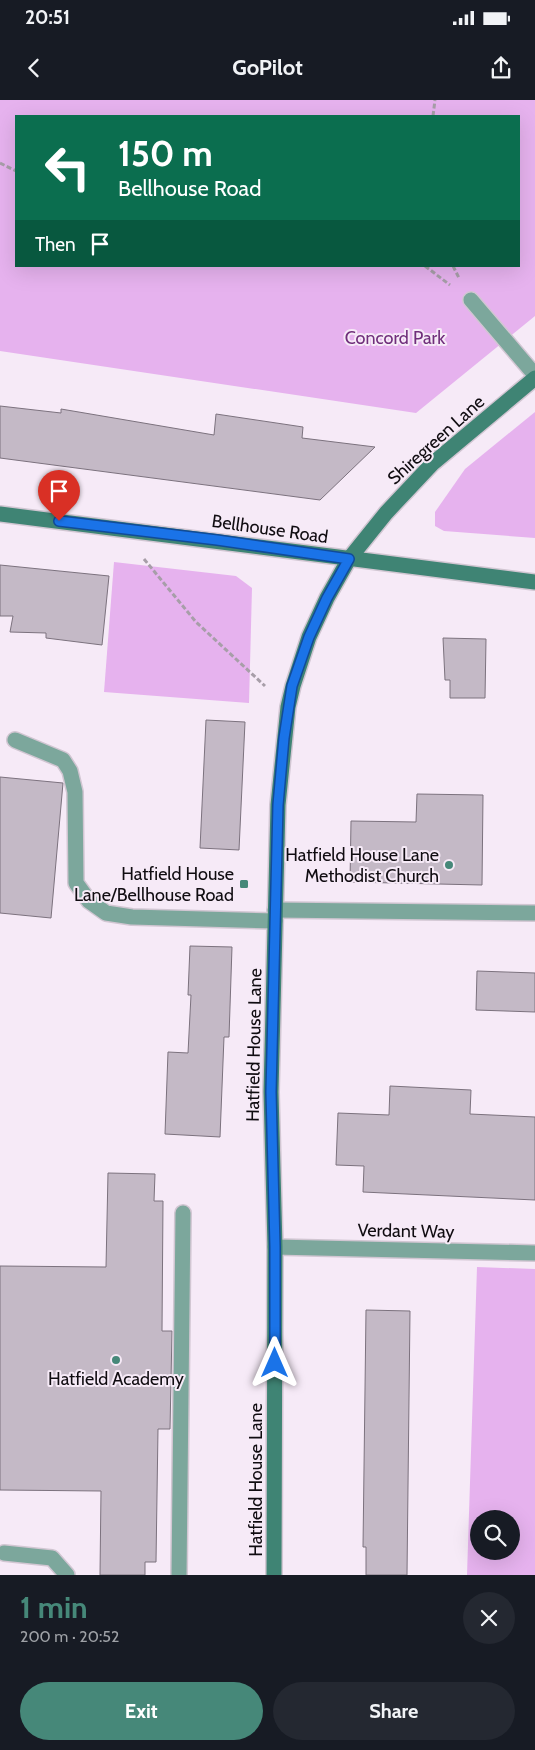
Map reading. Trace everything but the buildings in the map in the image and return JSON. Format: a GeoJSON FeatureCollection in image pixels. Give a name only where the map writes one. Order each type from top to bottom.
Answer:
{"type":"FeatureCollection","features":[{"type":"Feature","properties":{"kind":"street"},"geometry":{"type":"LineString","coordinates":[[471,300],[535,377]]}},
{"type":"Feature","properties":{"kind":"street","name":"Shiregreen Lane"},"geometry":{"type":"LineString","coordinates":[[349,559],[386,513],[432,464],[535,377]]}},
{"type":"Feature","properties":{"kind":"street","name":"Bellhouse Road"},"geometry":{"type":"LineString","coordinates":[[0,514],[217,540],[349,559],[535,582]]}},
{"type":"Feature","properties":{"kind":"street","name":"Hatfield House Lane"},"geometry":{"type":"LineString","coordinates":[[274,1575],[275,1247],[271,1092],[278,805],[288,707],[295,678],[309,637],[327,598],[349,559]]}},
{"type":"Feature","properties":{"kind":"street"},"geometry":{"type":"LineString","coordinates":[[15,740],[63,760],[70,771],[75,792],[76,883],[89,901],[106,913],[132,917],[535,913]]}},
{"type":"Feature","properties":{"kind":"street"},"geometry":{"type":"LineString","coordinates":[[179,1575],[183,1214]]}},
{"type":"Feature","properties":{"kind":"street","name":"Verdant Way"},"geometry":{"type":"LineString","coordinates":[[275,1247],[535,1253]]}},
{"type":"Feature","properties":{"kind":"street"},"geometry":{"type":"LineString","coordinates":[[4,1553],[52,1558],[67,1575]]}},
{"type":"Feature","properties":{"kind":"path"},"geometry":{"type":"LineString","coordinates":[[433,115],[434,100]]}},
{"type":"Feature","properties":{"kind":"path"},"geometry":{"type":"LineString","coordinates":[[0,163],[15,170]]}},
{"type":"Feature","properties":{"kind":"path"},"geometry":{"type":"LineString","coordinates":[[119,529],[196,622],[288,707]]}},
{"type":"Feature","properties":{"kind":"green space","name":"Concord Park"},"geometry":{"type":"Polygon","coordinates":[[[0,100],[535,100],[535,316],[416,413],[0,351],[0,100]]]}},
{"type":"Feature","properties":{"kind":"green space"},"geometry":{"type":"Polygon","coordinates":[[[535,412],[535,538],[444,531],[435,526],[435,512],[465,469],[535,412]]]}},
{"type":"Feature","properties":{"kind":"green space"},"geometry":{"type":"Polygon","coordinates":[[[114,562],[236,576],[252,588],[249,703],[104,692],[114,562]]]}},
{"type":"Feature","properties":{"kind":"green space"},"geometry":{"type":"Polygon","coordinates":[[[477,1267],[535,1269],[535,1575],[467,1575],[477,1267]]]}},
{"type":"Feature","properties":{"kind":"place","name":"Hatfield House Lane Methodist Church"},"geometry":{"type":"Point","coordinates":[449,865]}},
{"type":"Feature","properties":{"kind":"place","name":"Hatfield House Lane/Bellhouse Road"},"geometry":{"type":"Point","coordinates":[244,884]}},
{"type":"Feature","properties":{"kind":"place","name":"Hatfield Academy"},"geometry":{"type":"Point","coordinates":[116,1360]}},
{"type":"Feature","properties":{"kind":"route"},"geometry":{"type":"LineString","coordinates":[[59,521],[217,540],[349,559],[327,598],[309,637],[292,686],[284,738],[278,805],[274,910],[271,1092],[275,1247],[275,1363]]}}]}
